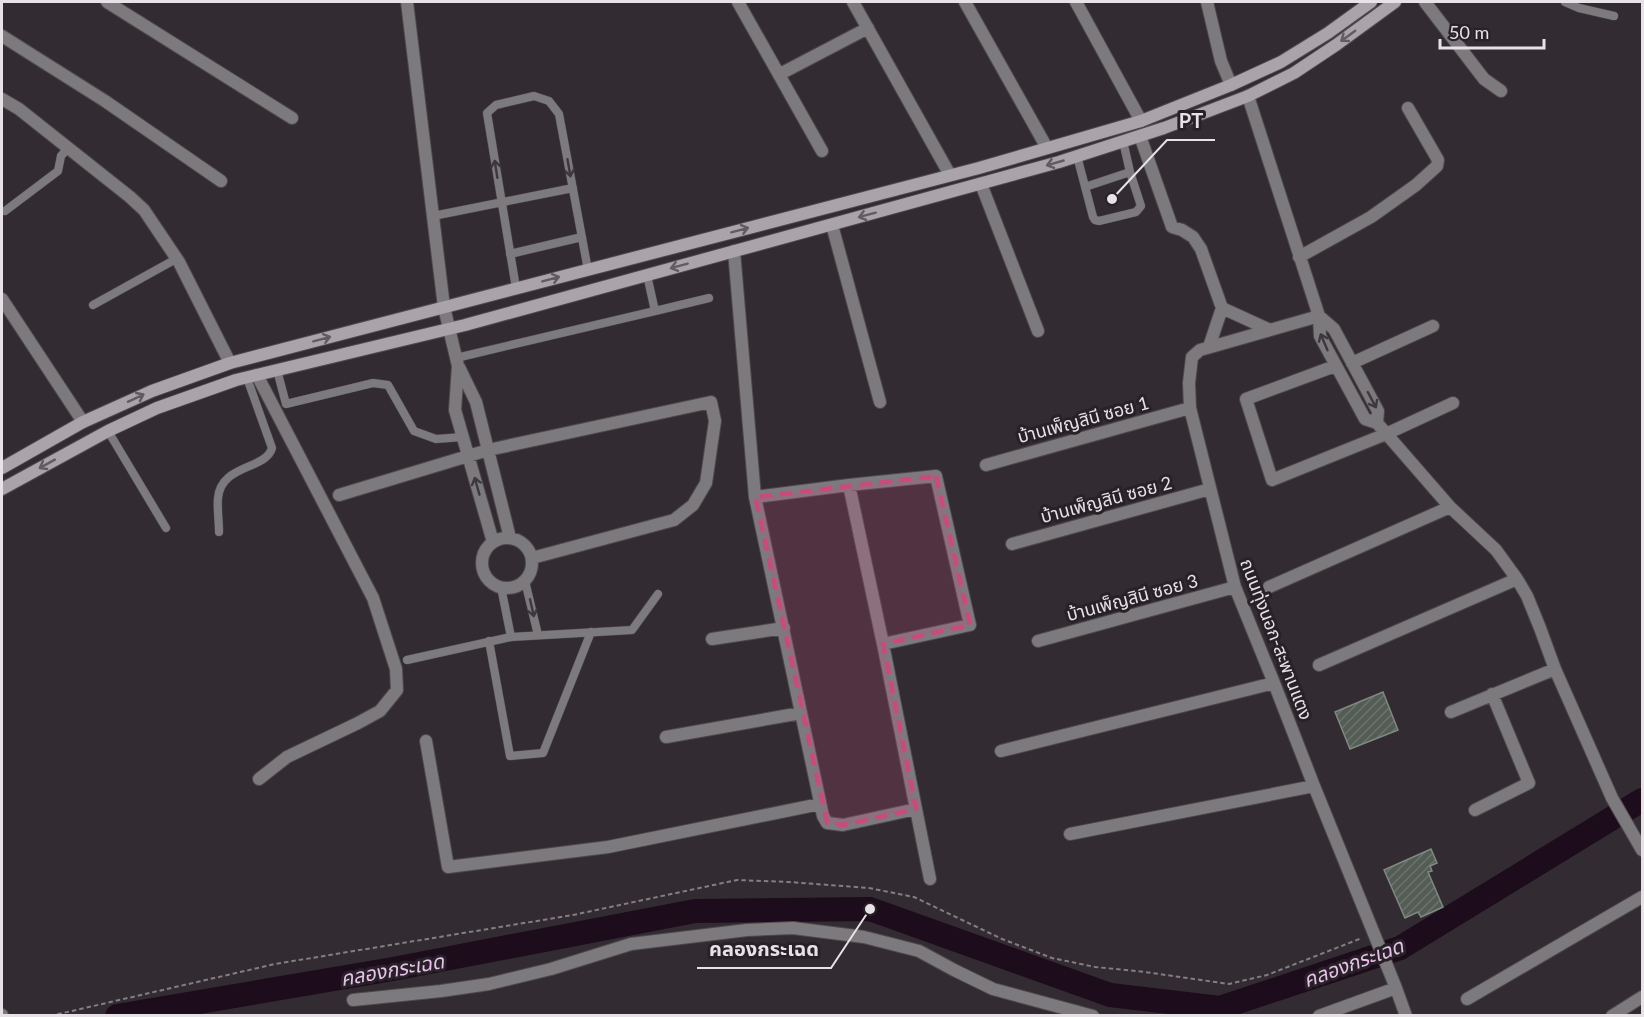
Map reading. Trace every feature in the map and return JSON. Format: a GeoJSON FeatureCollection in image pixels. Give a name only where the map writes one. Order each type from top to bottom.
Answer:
{"type":"FeatureCollection","features":[{"type":"Feature","properties":{"kind":"street"},"geometry":{"type":"LineString","coordinates":[[107,2],[292,118]]}},
{"type":"Feature","properties":{"kind":"street"},"geometry":{"type":"LineString","coordinates":[[407,2],[444,307],[457,362],[476,402],[510,538]]}},
{"type":"Feature","properties":{"kind":"street"},"geometry":{"type":"LineString","coordinates":[[738,2],[822,151]]}},
{"type":"Feature","properties":{"kind":"street"},"geometry":{"type":"LineString","coordinates":[[853,2],[950,175]]}},
{"type":"Feature","properties":{"kind":"street"},"geometry":{"type":"LineString","coordinates":[[965,2],[1047,148]]}},
{"type":"Feature","properties":{"kind":"street"},"geometry":{"type":"LineString","coordinates":[[1076,2],[1141,121]]}},
{"type":"Feature","properties":{"kind":"street"},"geometry":{"type":"LineString","coordinates":[[1207,2],[1221,61],[1231,85]]}},
{"type":"Feature","properties":{"kind":"street"},"geometry":{"type":"LineString","coordinates":[[2,468],[83,422],[152,391],[230,363],[950,175],[1141,121],[1231,85],[1290,57],[1371,2]]}},
{"type":"Feature","properties":{"kind":"street"},"geometry":{"type":"LineString","coordinates":[[2,489],[108,431],[157,408],[236,380],[449,329],[981,184],[1140,136],[1248,96],[1294,73],[1395,2]]}},
{"type":"Feature","properties":{"kind":"street"},"geometry":{"type":"LineString","coordinates":[[1425,2],[1484,79],[1501,91]]}},
{"type":"Feature","properties":{"kind":"street"},"geometry":{"type":"LineString","coordinates":[[780,74],[868,28]]}},
{"type":"Feature","properties":{"kind":"street"},"geometry":{"type":"LineString","coordinates":[[2,36],[105,101],[221,181]]}},
{"type":"Feature","properties":{"kind":"street"},"geometry":{"type":"LineString","coordinates":[[1248,96],[1319,316],[1320,336],[1335,366],[1365,419],[1377,423],[1450,507],[1496,550],[1517,579],[1527,596],[1555,669],[1612,798],[1641,847]]}},
{"type":"Feature","properties":{"kind":"street"},"geometry":{"type":"LineString","coordinates":[[3,102],[19,109],[138,203],[176,259],[230,363]]}},
{"type":"Feature","properties":{"kind":"street"},"geometry":{"type":"LineString","coordinates":[[1299,257],[1371,217],[1416,185],[1437,166],[1437,160],[1408,108]]}},
{"type":"Feature","properties":{"kind":"street"},"geometry":{"type":"LineString","coordinates":[[1140,136],[1172,228],[1182,230],[1193,237],[1202,249],[1222,308],[1209,347]]}},
{"type":"Feature","properties":{"kind":"street"},"geometry":{"type":"LineString","coordinates":[[981,184],[1038,331]]}},
{"type":"Feature","properties":{"kind":"street"},"geometry":{"type":"LineString","coordinates":[[832,225],[880,402]]}},
{"type":"Feature","properties":{"kind":"street"},"geometry":{"type":"LineString","coordinates":[[734,251],[755,497],[823,816],[827,823],[843,825],[916,809]]}},
{"type":"Feature","properties":{"kind":"street"},"geometry":{"type":"LineString","coordinates":[[2,299],[83,422]]}},
{"type":"Feature","properties":{"kind":"street"},"geometry":{"type":"LineString","coordinates":[[1222,308],[1270,330]]}},
{"type":"Feature","properties":{"kind":"street"},"geometry":{"type":"LineString","coordinates":[[1209,347],[1319,316]]}},
{"type":"Feature","properties":{"kind":"street"},"geometry":{"type":"LineString","coordinates":[[1319,316],[1334,329],[1378,411],[1377,423]]}},
{"type":"Feature","properties":{"kind":"street"},"geometry":{"type":"LineString","coordinates":[[1352,363],[1433,326]]}},
{"type":"Feature","properties":{"kind":"street","name":"ถนนทุ่งนอก-สะพานแตง"},"geometry":{"type":"LineString","coordinates":[[1209,347],[1200,350],[1192,357],[1189,382],[1190,408],[1235,588],[1406,1016]]}},
{"type":"Feature","properties":{"kind":"street"},"geometry":{"type":"LineString","coordinates":[[457,362],[455,410],[493,542]]}},
{"type":"Feature","properties":{"kind":"street"},"geometry":{"type":"LineString","coordinates":[[1335,366],[1246,399],[1272,480],[1386,434],[1453,403]]}},
{"type":"Feature","properties":{"kind":"street"},"geometry":{"type":"LineString","coordinates":[[252,377],[373,598],[396,669],[397,690],[380,711],[287,757],[259,779]]}},
{"type":"Feature","properties":{"kind":"street"},"geometry":{"type":"LineString","coordinates":[[339,495],[488,450],[711,402],[715,421],[706,483],[693,505],[674,520],[532,558]]}},
{"type":"Feature","properties":{"kind":"street","name":"บ้านเพ็ญสินี ซอย 1"},"geometry":{"type":"LineString","coordinates":[[986,465],[1190,408]]}},
{"type":"Feature","properties":{"kind":"street"},"geometry":{"type":"LineString","coordinates":[[755,497],[936,476],[970,625],[883,644]]}},
{"type":"Feature","properties":{"kind":"street"},"geometry":{"type":"LineString","coordinates":[[849,485],[930,879]]}},
{"type":"Feature","properties":{"kind":"street","name":"บ้านเพ็ญสินี ซอย 2"},"geometry":{"type":"LineString","coordinates":[[1012,543],[1210,489]]}},
{"type":"Feature","properties":{"kind":"street"},"geometry":{"type":"LineString","coordinates":[[1269,587],[1450,507]]}},
{"type":"Feature","properties":{"kind":"street"},"geometry":{"type":"LineString","coordinates":[[501,538],[510,538],[520,541],[528,548],[532,566],[525,580],[514,587],[501,587],[493,584],[487,578],[482,560],[486,550],[493,542],[501,538]]}},
{"type":"Feature","properties":{"kind":"street"},"geometry":{"type":"LineString","coordinates":[[1319,665],[1517,579]]}},
{"type":"Feature","properties":{"kind":"street","name":"บ้านเพ็ญสินี ซอย 3"},"geometry":{"type":"LineString","coordinates":[[1038,641],[1235,588]]}},
{"type":"Feature","properties":{"kind":"street"},"geometry":{"type":"LineString","coordinates":[[712,639],[784,628]]}},
{"type":"Feature","properties":{"kind":"street"},"geometry":{"type":"LineString","coordinates":[[1450,712],[1555,669]]}},
{"type":"Feature","properties":{"kind":"street"},"geometry":{"type":"LineString","coordinates":[[1001,751],[1274,683]]}},
{"type":"Feature","properties":{"kind":"street"},"geometry":{"type":"LineString","coordinates":[[1475,810],[1529,783],[1492,694]]}},
{"type":"Feature","properties":{"kind":"street"},"geometry":{"type":"LineString","coordinates":[[666,737],[801,713]]}},
{"type":"Feature","properties":{"kind":"street"},"geometry":{"type":"LineString","coordinates":[[426,741],[448,867],[608,847],[820,804]]}},
{"type":"Feature","properties":{"kind":"street"},"geometry":{"type":"LineString","coordinates":[[1070,834],[1314,786]]}},
{"type":"Feature","properties":{"kind":"street"},"geometry":{"type":"LineString","coordinates":[[1467,999],[1642,897]]}},
{"type":"Feature","properties":{"kind":"street"},"geometry":{"type":"LineString","coordinates":[[353,1000],[489,984],[551,969],[631,944],[747,930],[793,928],[864,937],[920,951],[993,989],[1093,1016]]}},
{"type":"Feature","properties":{"kind":"street"},"geometry":{"type":"LineString","coordinates":[[1319,1016],[1394,982]]}},
{"type":"Feature","properties":{"kind":"street"},"geometry":{"type":"LineString","coordinates":[[1612,1016],[1642,997]]}},
{"type":"Feature","properties":{"kind":"lane"},"geometry":{"type":"LineString","coordinates":[[1564,2],[1614,16]]}},
{"type":"Feature","properties":{"kind":"lane"},"geometry":{"type":"LineString","coordinates":[[516,288],[487,113],[496,105],[534,96],[549,102],[559,114],[588,270]]}},
{"type":"Feature","properties":{"kind":"lane"},"geometry":{"type":"LineString","coordinates":[[1077,156],[1095,220],[1136,212],[1141,206],[1123,141]]}},
{"type":"Feature","properties":{"kind":"lane"},"geometry":{"type":"LineString","coordinates":[[5,211],[58,171],[61,156],[68,148]]}},
{"type":"Feature","properties":{"kind":"lane"},"geometry":{"type":"LineString","coordinates":[[1085,187],[1130,172]]}},
{"type":"Feature","properties":{"kind":"lane"},"geometry":{"type":"LineString","coordinates":[[433,216],[573,188]]}},
{"type":"Feature","properties":{"kind":"lane"},"geometry":{"type":"LineString","coordinates":[[510,254],[582,237]]}},
{"type":"Feature","properties":{"kind":"lane"},"geometry":{"type":"LineString","coordinates":[[93,305],[176,259]]}},
{"type":"Feature","properties":{"kind":"lane"},"geometry":{"type":"LineString","coordinates":[[647,275],[655,311]]}},
{"type":"Feature","properties":{"kind":"lane"},"geometry":{"type":"LineString","coordinates":[[457,362],[709,298]]}},
{"type":"Feature","properties":{"kind":"lane"},"geometry":{"type":"LineString","coordinates":[[277,370],[286,404],[373,383],[388,385],[414,431],[436,439],[463,437]]}},
{"type":"Feature","properties":{"kind":"lane"},"geometry":{"type":"LineString","coordinates":[[219,532],[218,496],[225,480],[239,470],[263,459],[272,448],[252,377]]}},
{"type":"Feature","properties":{"kind":"lane"},"geometry":{"type":"LineString","coordinates":[[108,431],[166,528]]}},
{"type":"Feature","properties":{"kind":"lane"},"geometry":{"type":"LineString","coordinates":[[525,580],[538,635]]}},
{"type":"Feature","properties":{"kind":"lane"},"geometry":{"type":"LineString","coordinates":[[501,587],[511,637]]}},
{"type":"Feature","properties":{"kind":"lane"},"geometry":{"type":"LineString","coordinates":[[407,660],[511,637],[632,630],[658,594]]}},
{"type":"Feature","properties":{"kind":"lane"},"geometry":{"type":"LineString","coordinates":[[489,641],[510,756],[543,753],[591,632]]}},
{"type":"Feature","properties":{"kind":"highlighted area"},"geometry":{"type":"Polygon","coordinates":[[[936,476],[970,625],[883,644],[916,809],[843,825],[827,823],[755,497],[936,476]]]}},
{"type":"Feature","properties":{"kind":"building"},"geometry":{"type":"Polygon","coordinates":[[[1383,692],[1398,730],[1350,749],[1335,712],[1383,692]]]}},
{"type":"Feature","properties":{"kind":"building"},"geometry":{"type":"Polygon","coordinates":[[[1431,849],[1437,863],[1430,866],[1432,871],[1428,872],[1443,907],[1421,917],[1418,912],[1405,918],[1384,870],[1431,849]]]}},
{"type":"Feature","properties":{"kind":"waterway","name":"คลองกระเฉด"},"geometry":{"type":"LineString","coordinates":[[117,1016],[393,969],[695,911],[870,909],[1110,995],[1220,1008],[1400,948],[1642,800]]}},
{"type":"Feature","properties":{"kind":"place","name":"PT"},"geometry":{"type":"Point","coordinates":[1112,199]}},
{"type":"Feature","properties":{"kind":"place","name":"คลองกระเฉด"},"geometry":{"type":"Point","coordinates":[870,909]}}]}
